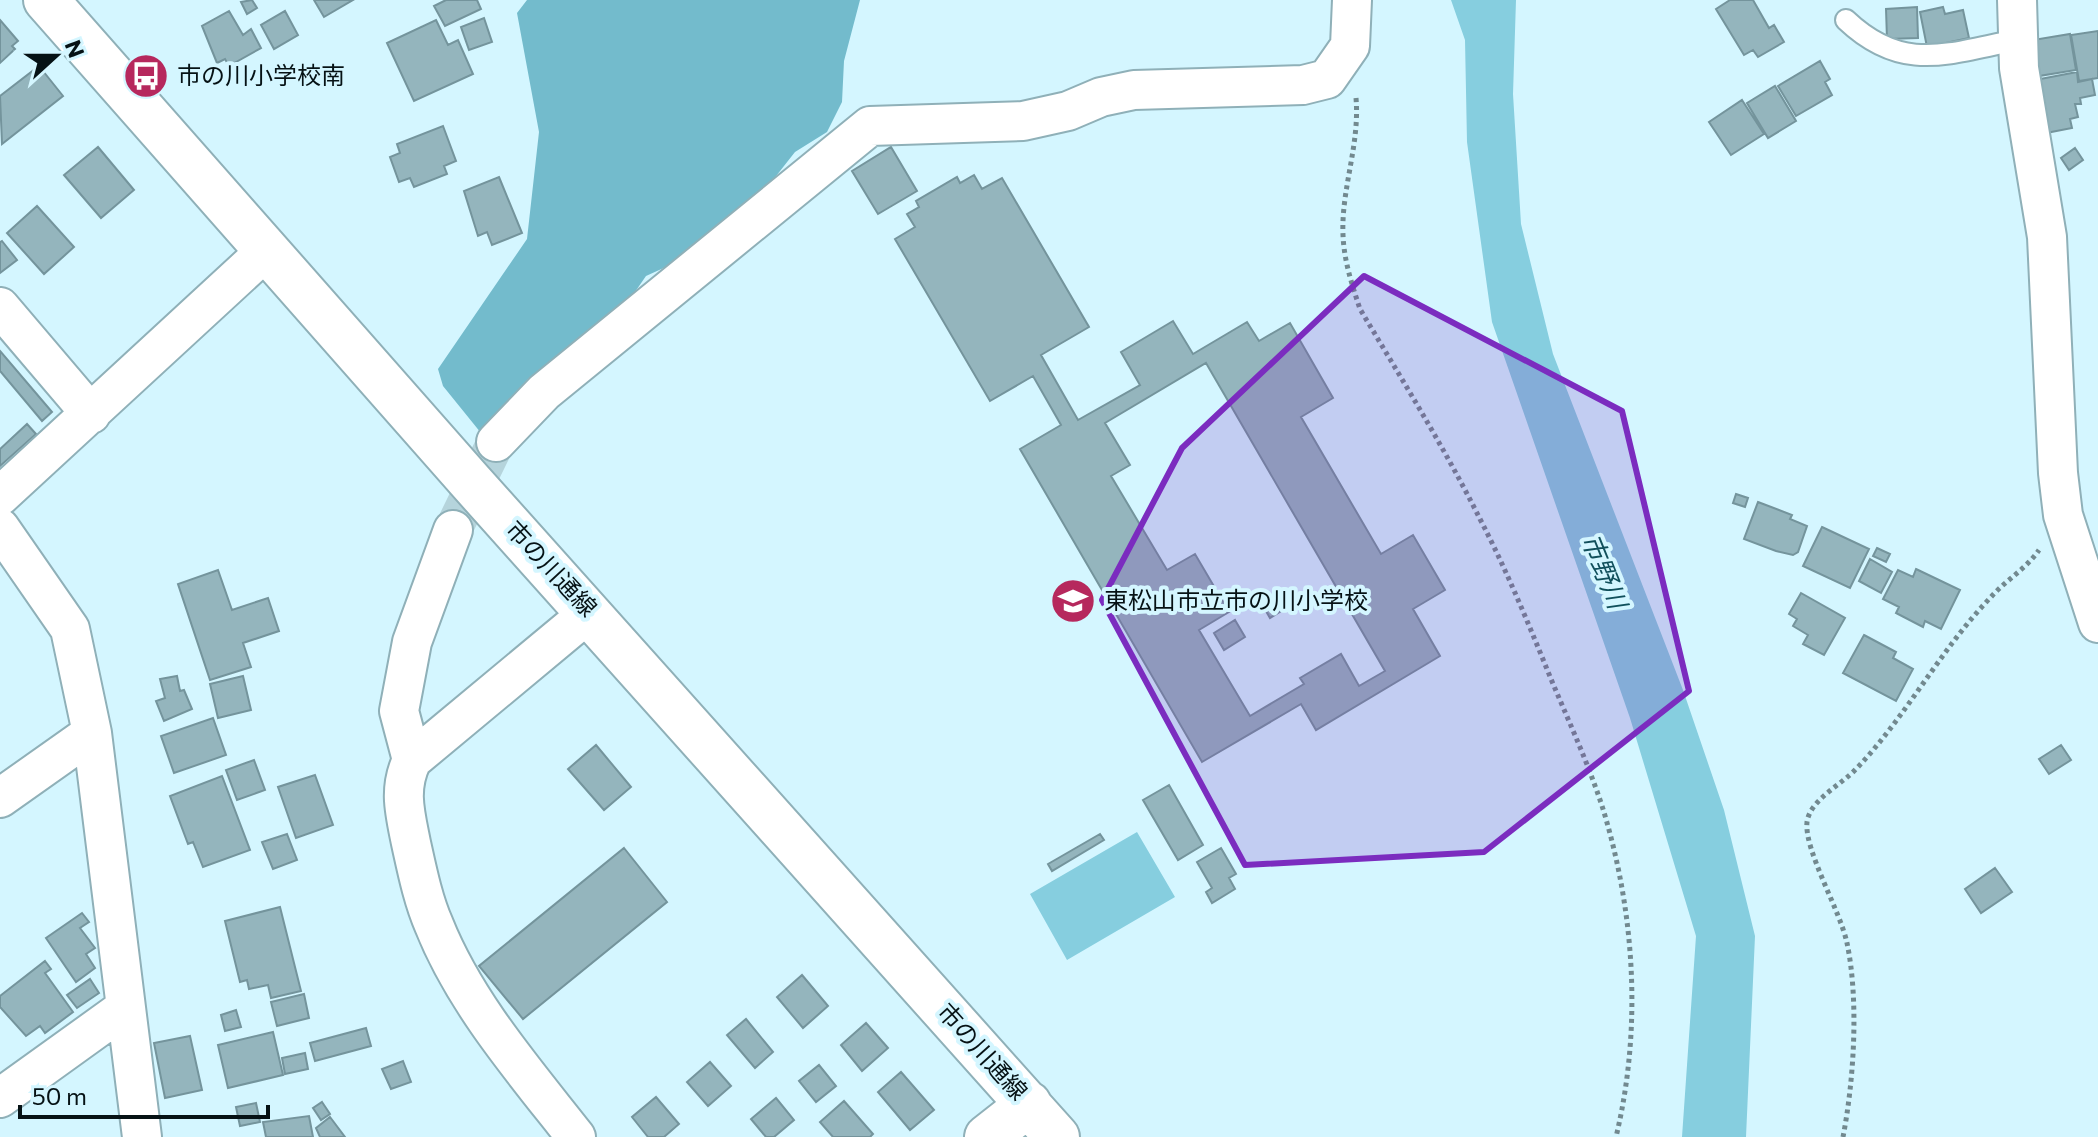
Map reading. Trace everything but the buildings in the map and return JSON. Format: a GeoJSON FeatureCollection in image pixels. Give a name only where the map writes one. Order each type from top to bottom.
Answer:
{"type":"FeatureCollection","features":[{"type":"Feature","properties":{"kind":"street","name":"市の川通線"},"geometry":{"type":"LineString","coordinates":[[46,0],[470,481],[1057,1137]]}},
{"type":"Feature","properties":{"kind":"street"},"geometry":{"type":"LineString","coordinates":[[496,442],[576,364],[870,126],[1023,121],[1134,90],[1303,85],[1327,79],[1350,46],[1352,0]]}},
{"type":"Feature","properties":{"kind":"street"},"geometry":{"type":"LineString","coordinates":[[2017,0],[2023,102],[2047,237],[2058,473],[2063,515],[2098,623]]}},
{"type":"Feature","properties":{"kind":"street"},"geometry":{"type":"LineString","coordinates":[[0,496],[268,249]]}},
{"type":"Feature","properties":{"kind":"street"},"geometry":{"type":"LineString","coordinates":[[0,307],[91,414]]}},
{"type":"Feature","properties":{"kind":"street"},"geometry":{"type":"LineString","coordinates":[[0,528],[70,629],[92,733],[142,1137]]}},
{"type":"Feature","properties":{"kind":"street"},"geometry":{"type":"LineString","coordinates":[[412,760],[399,711],[412,642],[453,530]]}},
{"type":"Feature","properties":{"kind":"street"},"geometry":{"type":"LineString","coordinates":[[576,1137],[511,1053],[465,983],[434,925],[402,802],[404,776],[412,760],[590,612]]}},
{"type":"Feature","properties":{"kind":"street"},"geometry":{"type":"LineString","coordinates":[[0,798],[92,733]]}},
{"type":"Feature","properties":{"kind":"street"},"geometry":{"type":"LineString","coordinates":[[3,1090],[125,1008]]}},
{"type":"Feature","properties":{"kind":"street"},"geometry":{"type":"LineString","coordinates":[[987,1137],[1029,1104]]}},
{"type":"Feature","properties":{"kind":"lane"},"geometry":{"type":"LineString","coordinates":[[1846,20],[1869,41],[1901,54],[1931,56],[2017,40]]}},
{"type":"Feature","properties":{"kind":"path"},"geometry":{"type":"LineString","coordinates":[[1343,60],[1355,87],[1358,125],[1343,234],[1350,277],[1360,309],[1472,504],[1505,570],[1586,764],[1614,850],[1632,959],[1632,1025],[1626,1094],[1616,1137]]}},
{"type":"Feature","properties":{"kind":"path"},"geometry":{"type":"LineString","coordinates":[[1843,1137],[1850,1102],[1851,1071],[1852,995],[1848,944],[1835,901],[1808,842],[1807,820],[1817,804],[1877,747],[1991,597],[2031,561],[2063,515]]}},
{"type":"Feature","properties":{"kind":"highlighted area"},"geometry":{"type":"Polygon","coordinates":[[[1364,276],[1622,411],[1689,691],[1484,852],[1245,865],[1102,600],[1182,448],[1364,276]]]}},
{"type":"Feature","properties":{"kind":"shaded area"},"geometry":{"type":"Polygon","coordinates":[[[527,0],[860,0],[844,61],[842,102],[827,132],[795,152],[769,185],[679,261],[646,276],[619,315],[583,354],[528,379],[481,433],[443,386],[438,369],[527,239],[539,132],[517,13],[527,0]]]}},
{"type":"Feature","properties":{"kind":"water","name":"市野川"},"geometry":{"type":"Polygon","coordinates":[[[1451,0],[1516,0],[1513,94],[1521,224],[1553,354],[1683,690],[1724,810],[1755,936],[1746,1137],[1682,1137],[1696,936],[1630,718],[1492,322],[1467,142],[1465,40],[1451,0]]]}},
{"type":"Feature","properties":{"kind":"water"},"geometry":{"type":"Polygon","coordinates":[[[1137,832],[1175,897],[1067,960],[1030,894],[1137,832]]]}},
{"type":"Feature","properties":{"kind":"tunnel"},"geometry":{"type":"LineString","coordinates":[[453,530],[496,442]]}},
{"type":"Feature","properties":{"kind":"place","name":"市の川小学校南"},"geometry":{"type":"Point","coordinates":[146,76]}},
{"type":"Feature","properties":{"kind":"place","name":"東松山市立市の川小学校"},"geometry":{"type":"Point","coordinates":[1073,601]}}]}
